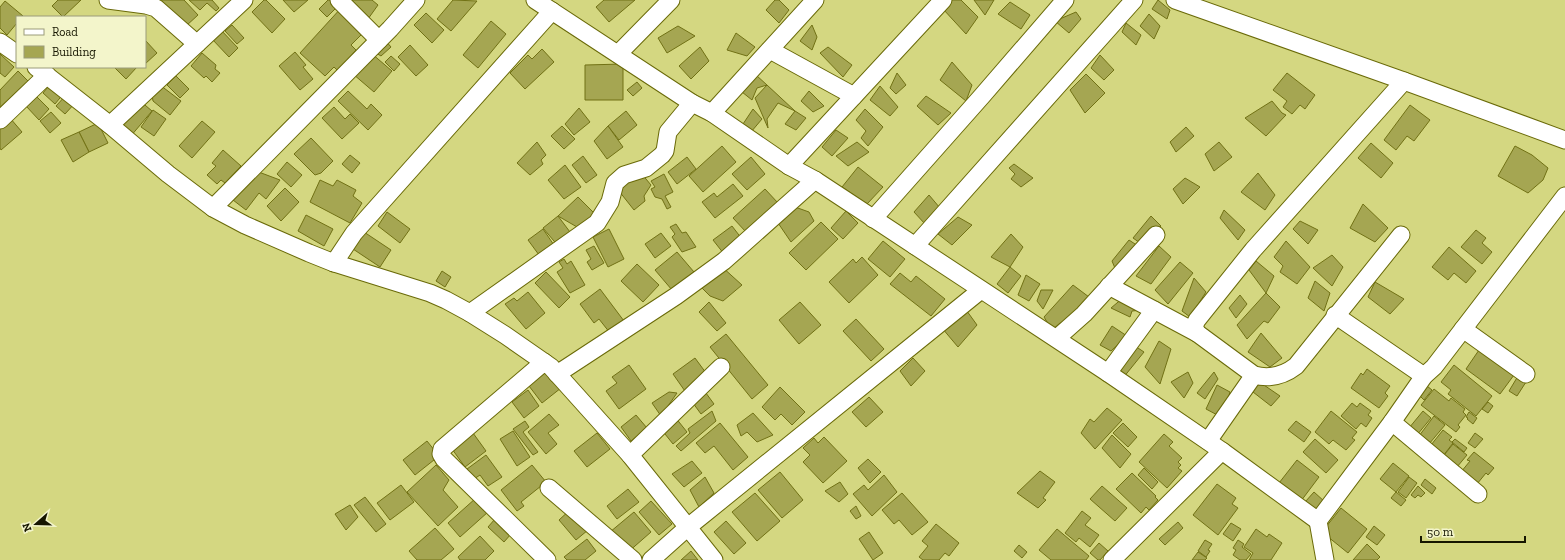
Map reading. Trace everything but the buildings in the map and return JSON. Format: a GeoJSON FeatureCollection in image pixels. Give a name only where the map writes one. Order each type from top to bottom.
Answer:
{"type":"FeatureCollection","features":[{"type":"Feature","properties":{"kind":"street"},"geometry":{"type":"LineString","coordinates":[[108,0],[146,5],[156,8],[197,44]]}},
{"type":"Feature","properties":{"kind":"street"},"geometry":{"type":"LineString","coordinates":[[110,125],[244,0]]}},
{"type":"Feature","properties":{"kind":"street"},"geometry":{"type":"LineString","coordinates":[[340,0],[379,40]]}},
{"type":"Feature","properties":{"kind":"street"},"geometry":{"type":"LineString","coordinates":[[212,208],[379,40],[416,0]]}},
{"type":"Feature","properties":{"kind":"street"},"geometry":{"type":"LineString","coordinates":[[535,0],[692,102],[712,113],[789,166],[815,180],[981,290],[1058,338],[1208,441],[1318,521],[1325,560]]}},
{"type":"Feature","properties":{"kind":"street"},"geometry":{"type":"LineString","coordinates":[[618,54],[671,0]]}},
{"type":"Feature","properties":{"kind":"street"},"geometry":{"type":"LineString","coordinates":[[712,113],[816,0]]}},
{"type":"Feature","properties":{"kind":"street"},"geometry":{"type":"LineString","coordinates":[[789,166],[943,0]]}},
{"type":"Feature","properties":{"kind":"street"},"geometry":{"type":"LineString","coordinates":[[873,218],[1065,0]]}},
{"type":"Feature","properties":{"kind":"street"},"geometry":{"type":"LineString","coordinates":[[915,246],[1134,0]]}},
{"type":"Feature","properties":{"kind":"street"},"geometry":{"type":"LineString","coordinates":[[1175,0],[1565,140]]}},
{"type":"Feature","properties":{"kind":"street"},"geometry":{"type":"LineString","coordinates":[[334,263],[354,233],[552,11]]}},
{"type":"Feature","properties":{"kind":"street"},"geometry":{"type":"LineString","coordinates":[[0,42],[16,53]]}},
{"type":"Feature","properties":{"kind":"street"},"geometry":{"type":"LineString","coordinates":[[770,50],[854,96]]}},
{"type":"Feature","properties":{"kind":"street"},"geometry":{"type":"LineString","coordinates":[[0,120],[42,71],[212,208],[245,225],[334,263],[430,293],[470,313],[551,367],[630,455],[714,560]]}},
{"type":"Feature","properties":{"kind":"street"},"geometry":{"type":"LineString","coordinates":[[1197,333],[1194,326],[1196,320],[1253,250],[1404,81]]}},
{"type":"Feature","properties":{"kind":"street"},"geometry":{"type":"LineString","coordinates":[[470,313],[597,223],[610,202],[616,183],[624,175],[646,168],[662,155],[665,151],[668,132],[692,102]]}},
{"type":"Feature","properties":{"kind":"street"},"geometry":{"type":"LineString","coordinates":[[557,374],[676,296],[724,261],[815,180]]}},
{"type":"Feature","properties":{"kind":"street"},"geometry":{"type":"LineString","coordinates":[[1318,521],[1392,422],[1424,376],[1434,367],[1565,196]]}},
{"type":"Feature","properties":{"kind":"street"},"geometry":{"type":"LineString","coordinates":[[1058,338],[1084,314],[1156,234]]}},
{"type":"Feature","properties":{"kind":"street"},"geometry":{"type":"LineString","coordinates":[[1109,286],[1197,333],[1254,375],[1262,377],[1275,376],[1289,371],[1296,366],[1335,315],[1401,235]]}},
{"type":"Feature","properties":{"kind":"street"},"geometry":{"type":"LineString","coordinates":[[651,560],[688,527],[981,290]]}},
{"type":"Feature","properties":{"kind":"street"},"geometry":{"type":"LineString","coordinates":[[1108,372],[1154,310]]}},
{"type":"Feature","properties":{"kind":"street"},"geometry":{"type":"LineString","coordinates":[[1335,315],[1424,376]]}},
{"type":"Feature","properties":{"kind":"street"},"geometry":{"type":"LineString","coordinates":[[1463,329],[1526,374]]}},
{"type":"Feature","properties":{"kind":"street"},"geometry":{"type":"LineString","coordinates":[[544,362],[442,449],[441,454],[444,459],[547,560]]}},
{"type":"Feature","properties":{"kind":"street"},"geometry":{"type":"LineString","coordinates":[[630,455],[720,367]]}},
{"type":"Feature","properties":{"kind":"street"},"geometry":{"type":"LineString","coordinates":[[1208,441],[1254,375]]}},
{"type":"Feature","properties":{"kind":"street"},"geometry":{"type":"LineString","coordinates":[[1392,422],[1478,494]]}},
{"type":"Feature","properties":{"kind":"street"},"geometry":{"type":"LineString","coordinates":[[1112,560],[1222,451]]}},
{"type":"Feature","properties":{"kind":"street"},"geometry":{"type":"LineString","coordinates":[[549,488],[633,560]]}}]}
